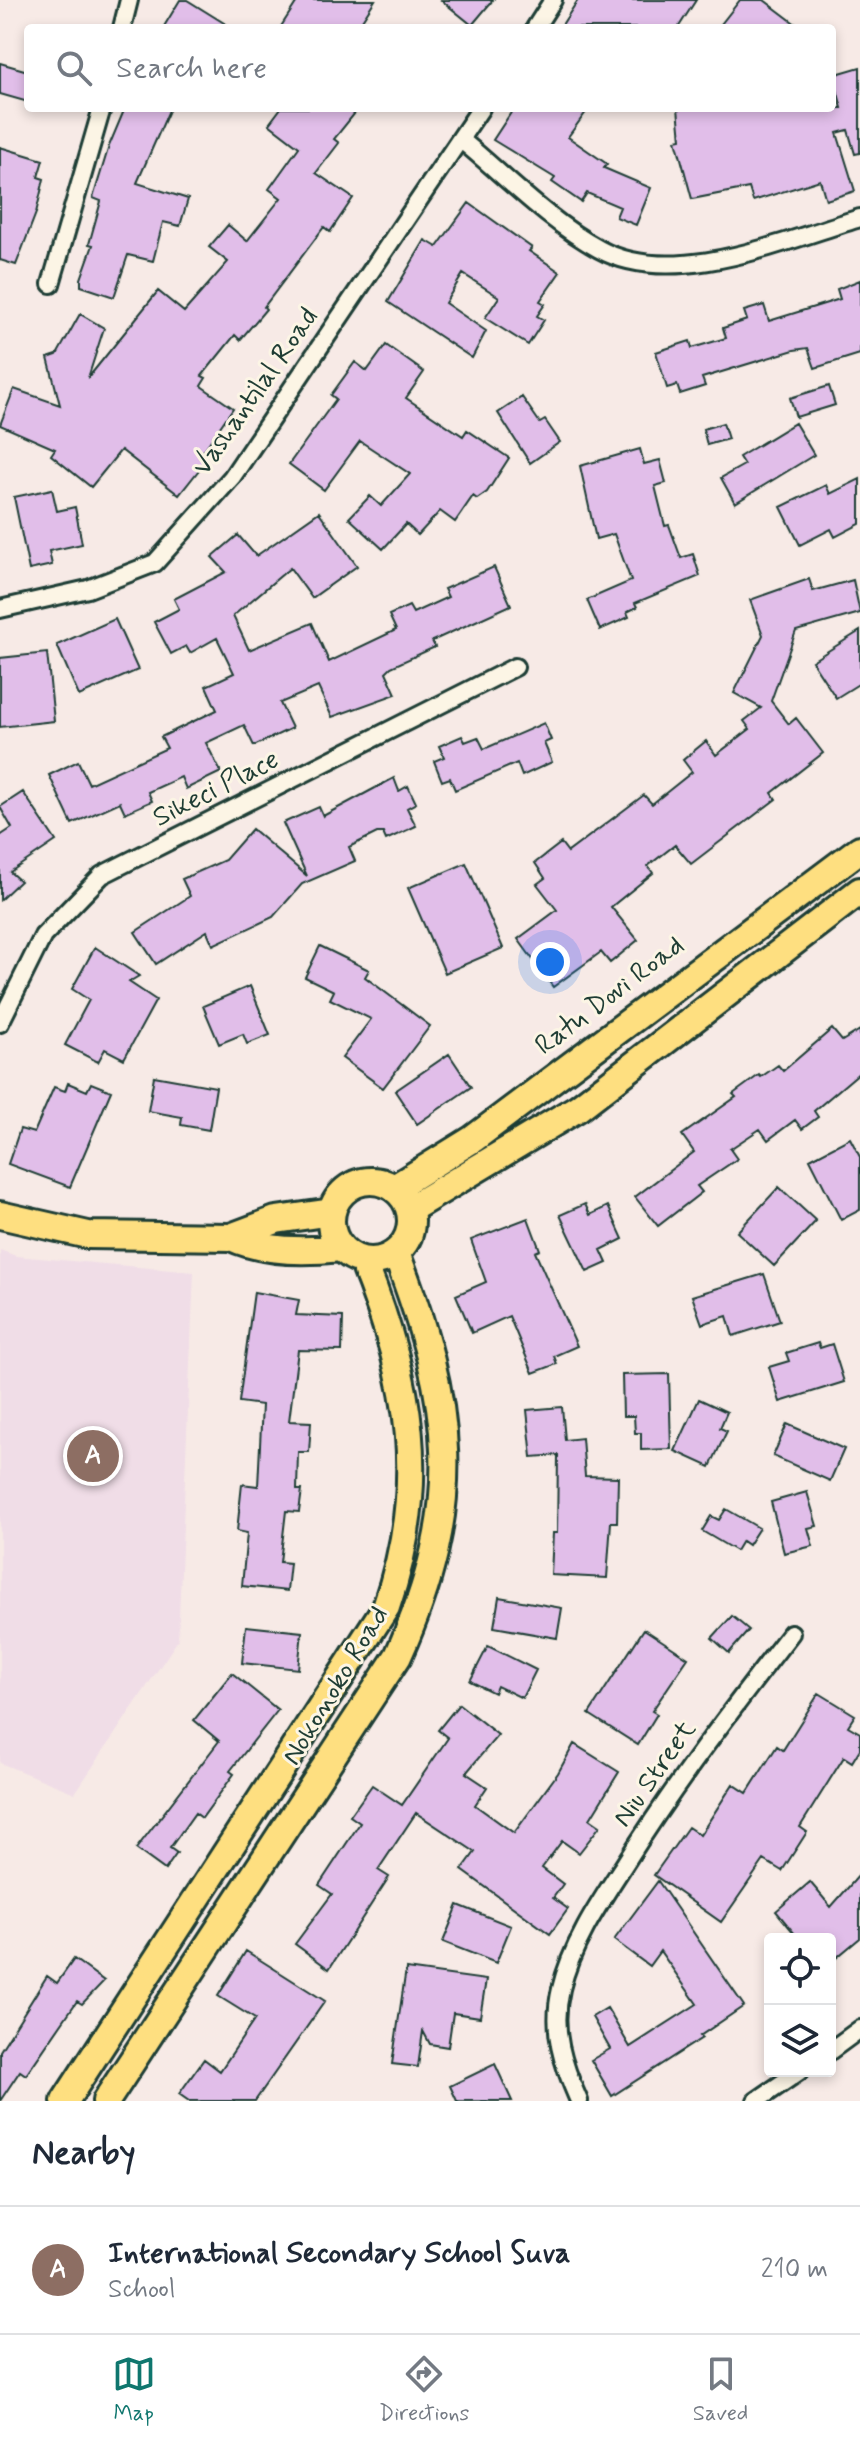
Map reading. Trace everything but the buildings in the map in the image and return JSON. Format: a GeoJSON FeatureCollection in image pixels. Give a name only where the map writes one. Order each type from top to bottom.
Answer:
{"type":"FeatureCollection","features":[{"type":"Feature","properties":{"kind":"main road","name":"Ratu Dovi Road"},"geometry":{"type":"LineString","coordinates":[[394,1188],[473,1139],[860,849]]}},
{"type":"Feature","properties":{"kind":"main road"},"geometry":{"type":"LineString","coordinates":[[410,1209],[578,1108],[860,891]]}},
{"type":"Feature","properties":{"kind":"main road"},"geometry":{"type":"LineString","coordinates":[[231,1237],[248,1245],[386,1259],[396,1253],[410,1234],[410,1209],[394,1188],[382,1182],[356,1183],[345,1190],[332,1212],[334,1237],[352,1255]]}},
{"type":"Feature","properties":{"kind":"main road"},"geometry":{"type":"LineString","coordinates":[[0,1215],[88,1235],[231,1237],[276,1220],[332,1212]]}},
{"type":"Feature","properties":{"kind":"main road","name":"Nokonoko Road"},"geometry":{"type":"LineString","coordinates":[[106,2101],[398,1656],[427,1584],[443,1504],[446,1468],[443,1428],[421,1321],[396,1253]]}},
{"type":"Feature","properties":{"kind":"main road","name":"Nokonoko Road"},"geometry":{"type":"LineString","coordinates":[[65,2101],[386,1607],[405,1539],[413,1474],[402,1389],[386,1327],[352,1255]]}},
{"type":"Feature","properties":{"kind":"street"},"geometry":{"type":"LineString","coordinates":[[123,24],[129,0]]}},
{"type":"Feature","properties":{"kind":"street"},"geometry":{"type":"LineString","coordinates":[[538,24],[553,0]]}},
{"type":"Feature","properties":{"kind":"street"},"geometry":{"type":"LineString","coordinates":[[51,284],[101,112]]}},
{"type":"Feature","properties":{"kind":"street","name":"Vashantilal Road"},"geometry":{"type":"LineString","coordinates":[[0,609],[88,589],[155,563],[232,477],[478,112]]}},
{"type":"Feature","properties":{"kind":"street"},"geometry":{"type":"LineString","coordinates":[[460,139],[600,250],[631,261],[698,264],[860,218]]}},
{"type":"Feature","properties":{"kind":"street","name":"Sikeci Place"},"geometry":{"type":"LineString","coordinates":[[0,1023],[43,936],[102,875],[515,667]]}},
{"type":"Feature","properties":{"kind":"street","name":"Niu Street"},"geometry":{"type":"LineString","coordinates":[[579,2101],[565,2070],[558,2034],[561,1989],[575,1953],[599,1905],[665,1801],[791,1633]]}},
{"type":"Feature","properties":{"kind":"street"},"geometry":{"type":"LineString","coordinates":[[836,2047],[860,2029]]}},
{"type":"Feature","properties":{"kind":"street"},"geometry":{"type":"LineString","coordinates":[[756,2101],[791,2077]]}},
{"type":"Feature","properties":{"kind":"shaded area"},"geometry":{"type":"Polygon","coordinates":[[[0,1250],[16,1256],[194,1272],[178,1640],[75,1793],[0,1763],[0,1250]]]}},
{"type":"Feature","properties":{"kind":"place","name":"International Secondary School Suva"},"geometry":{"type":"Point","coordinates":[93,1456]}}]}
